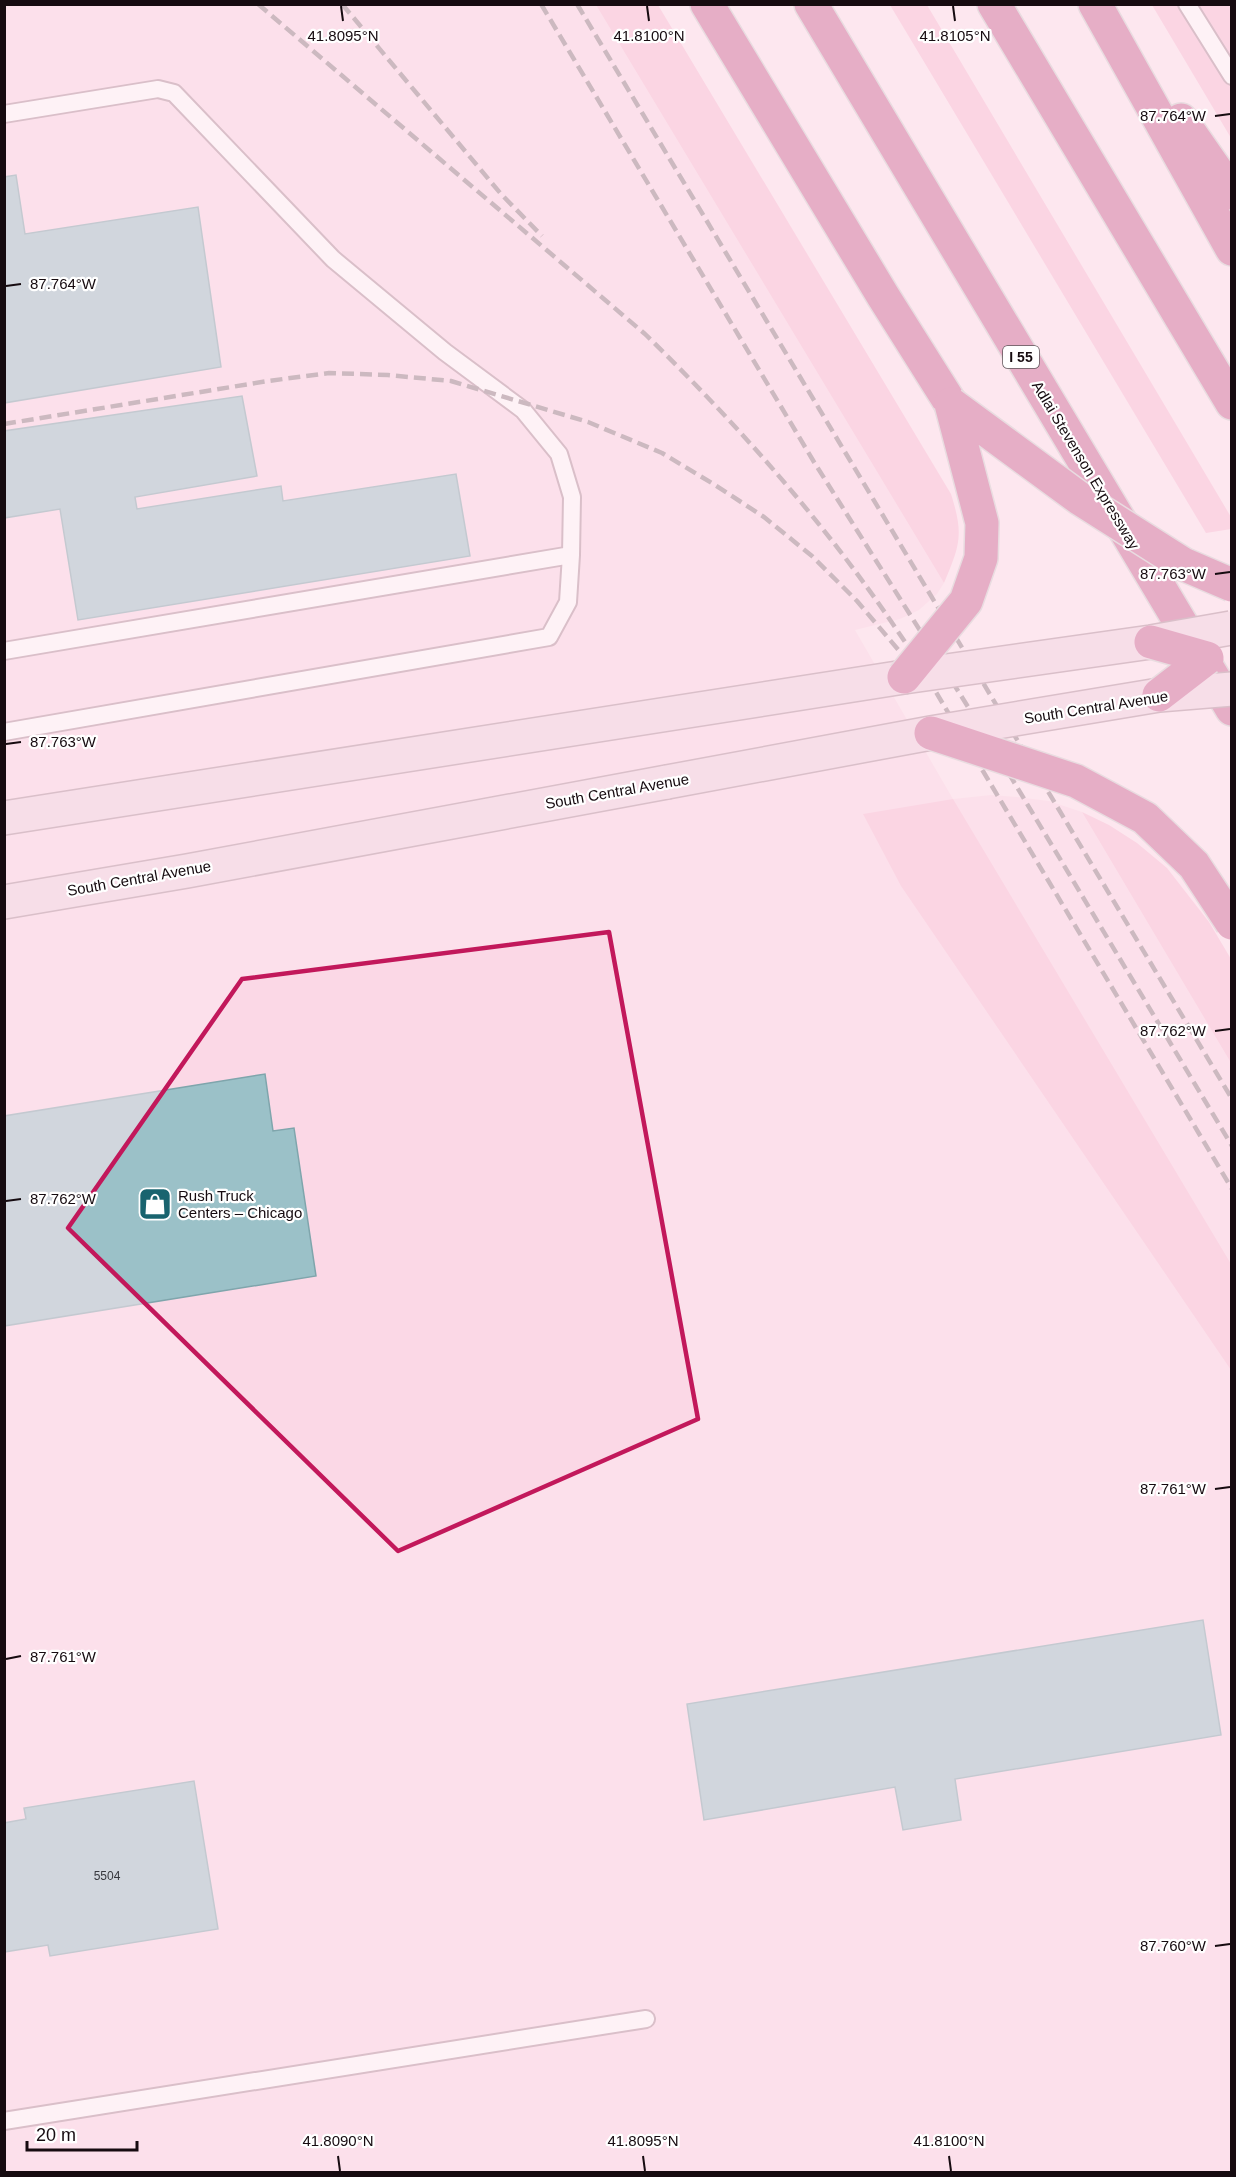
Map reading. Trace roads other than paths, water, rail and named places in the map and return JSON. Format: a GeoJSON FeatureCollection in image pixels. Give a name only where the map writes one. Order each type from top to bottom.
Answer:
{"type":"FeatureCollection","features":[{"type":"Feature","properties":{"kind":"highway"},"geometry":{"type":"LineString","coordinates":[[707,4],[883,296],[951,404],[982,523],[981,558],[966,601],[904,677]]}},
{"type":"Feature","properties":{"kind":"highway","name":"Adlai Stevenson Expressway"},"geometry":{"type":"LineString","coordinates":[[811,4],[1232,709]]}},
{"type":"Feature","properties":{"kind":"highway"},"geometry":{"type":"LineString","coordinates":[[994,4],[1232,403]]}},
{"type":"Feature","properties":{"kind":"highway"},"geometry":{"type":"LineString","coordinates":[[1095,4],[1232,249]]}},
{"type":"Feature","properties":{"kind":"highway"},"geometry":{"type":"LineString","coordinates":[[1101,4],[1232,193]]}},
{"type":"Feature","properties":{"kind":"highway"},"geometry":{"type":"LineString","coordinates":[[951,404],[1079,498],[1183,564],[1232,585]]}},
{"type":"Feature","properties":{"kind":"highway"},"geometry":{"type":"LineString","coordinates":[[1159,695],[1219,662],[1231,628]]}},
{"type":"Feature","properties":{"kind":"highway"},"geometry":{"type":"LineString","coordinates":[[1151,642],[1219,662]]}},
{"type":"Feature","properties":{"kind":"highway"},"geometry":{"type":"LineString","coordinates":[[931,733],[1076,781],[1145,818],[1194,865],[1232,923]]}},
{"type":"Feature","properties":{"kind":"main road"},"geometry":{"type":"LineString","coordinates":[[4,818],[1231,628]]}},
{"type":"Feature","properties":{"kind":"main road","name":"South Central Avenue"},"geometry":{"type":"LineString","coordinates":[[4,902],[931,733],[1159,695],[1232,689]]}},
{"type":"Feature","properties":{"kind":"lane"},"geometry":{"type":"LineString","coordinates":[[1187,4],[1232,76]]}},
{"type":"Feature","properties":{"kind":"lane"},"geometry":{"type":"LineString","coordinates":[[4,114],[158,89],[174,93],[333,259],[445,352],[523,410],[559,454],[572,498],[568,602],[549,637],[4,732]]}},
{"type":"Feature","properties":{"kind":"lane"},"geometry":{"type":"LineString","coordinates":[[4,651],[571,555]]}},
{"type":"Feature","properties":{"kind":"lane"},"geometry":{"type":"LineString","coordinates":[[4,2121],[646,2019]]}},
{"type":"Feature","properties":{"kind":"railway"},"geometry":{"type":"LineString","coordinates":[[258,4],[645,334],[756,450],[825,531],[918,662],[1232,1189]]}},
{"type":"Feature","properties":{"kind":"railway"},"geometry":{"type":"LineString","coordinates":[[342,4],[501,194],[542,236]]}},
{"type":"Feature","properties":{"kind":"railway"},"geometry":{"type":"LineString","coordinates":[[541,4],[814,462],[987,737],[1232,1146]]}},
{"type":"Feature","properties":{"kind":"railway"},"geometry":{"type":"LineString","coordinates":[[577,4],[1232,1099]]}},
{"type":"Feature","properties":{"kind":"railway"},"geometry":{"type":"LineString","coordinates":[[4,424],[329,373],[388,375],[451,381],[588,422],[662,453],[715,485],[764,517],[812,556],[857,601],[912,666]]}},
{"type":"Feature","properties":{"kind":"place","name":"Rush Truck Centers – Chicago"},"geometry":{"type":"Point","coordinates":[155,1204]}}]}
